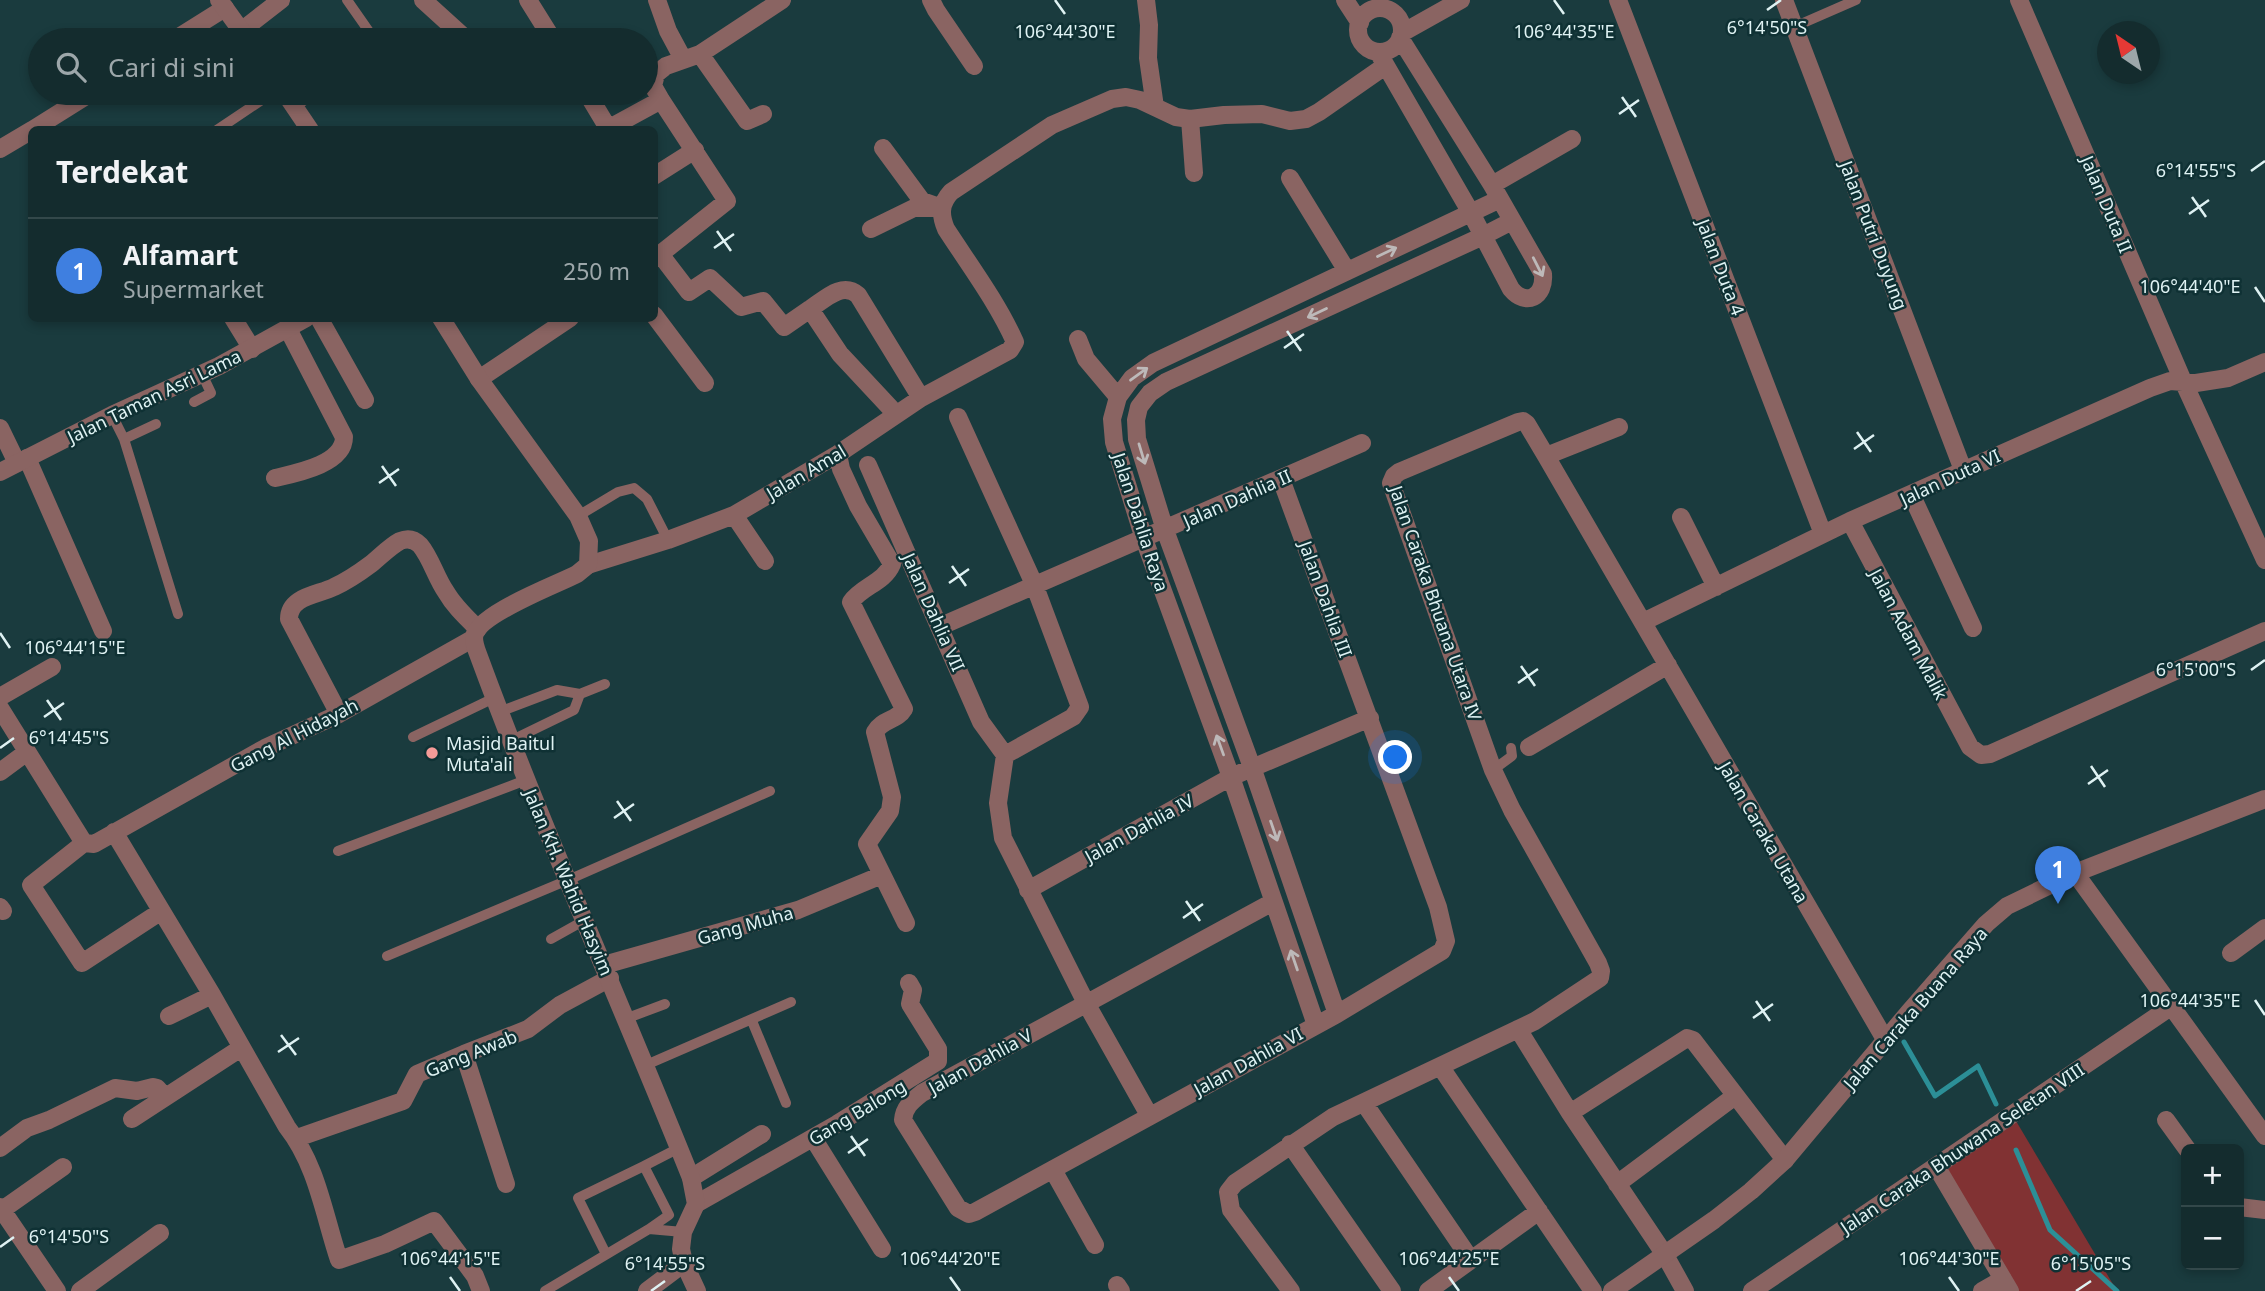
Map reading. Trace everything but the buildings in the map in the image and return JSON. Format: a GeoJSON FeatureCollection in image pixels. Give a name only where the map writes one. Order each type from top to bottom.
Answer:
{"type":"FeatureCollection","features":[{"type":"Feature","properties":{"kind":"street"},"geometry":{"type":"LineString","coordinates":[[252,28],[281,0]]}},
{"type":"Feature","properties":{"kind":"street"},"geometry":{"type":"LineString","coordinates":[[423,0],[454,28]]}},
{"type":"Feature","properties":{"kind":"street"},"geometry":{"type":"LineString","coordinates":[[528,0],[546,28]]}},
{"type":"Feature","properties":{"kind":"street"},"geometry":{"type":"LineString","coordinates":[[657,0],[668,31],[747,121],[763,114]]}},
{"type":"Feature","properties":{"kind":"street"},"geometry":{"type":"LineString","coordinates":[[658,72],[666,66],[691,56],[782,0]]}},
{"type":"Feature","properties":{"kind":"street"},"geometry":{"type":"LineString","coordinates":[[931,0],[974,65]]}},
{"type":"Feature","properties":{"kind":"street"},"geometry":{"type":"LineString","coordinates":[[1146,0],[1149,7],[1149,58],[1155,107]]}},
{"type":"Feature","properties":{"kind":"street"},"geometry":{"type":"LineString","coordinates":[[1345,0],[1360,23]]}},
{"type":"Feature","properties":{"kind":"street"},"geometry":{"type":"LineString","coordinates":[[942,208],[944,199],[951,192],[1063,120],[1112,99],[1126,97],[1140,100],[1176,117],[1190,119],[1262,114],[1290,121],[1306,119],[1381,59],[1401,36],[1461,0]]}},
{"type":"Feature","properties":{"kind":"street","name":"Jalan Duta 4"},"geometry":{"type":"LineString","coordinates":[[1618,0],[1823,534]]}},
{"type":"Feature","properties":{"kind":"street","name":"Jalan Putri Duyung"},"geometry":{"type":"LineString","coordinates":[[1784,0],[1963,470]]}},
{"type":"Feature","properties":{"kind":"street","name":"Jalan Duta II"},"geometry":{"type":"LineString","coordinates":[[2019,0],[2183,381],[2265,560]]}},
{"type":"Feature","properties":{"kind":"street"},"geometry":{"type":"LineString","coordinates":[[190,28],[222,4],[240,28]]}},
{"type":"Feature","properties":{"kind":"street"},"geometry":{"type":"LineString","coordinates":[[1386,4],[1399,18],[1401,36],[1543,274],[1544,285],[1538,295],[1526,299],[1517,296],[1511,289],[1471,213],[1381,59],[1363,44],[1359,34],[1360,23],[1371,10],[1386,4]]}},
{"type":"Feature","properties":{"kind":"street"},"geometry":{"type":"LineString","coordinates":[[658,95],[727,201],[658,256]]}},
{"type":"Feature","properties":{"kind":"street"},"geometry":{"type":"LineString","coordinates":[[38,126],[72,105]]}},
{"type":"Feature","properties":{"kind":"street"},"geometry":{"type":"LineString","coordinates":[[293,105],[307,126]]}},
{"type":"Feature","properties":{"kind":"street"},"geometry":{"type":"LineString","coordinates":[[594,105],[605,126]]}},
{"type":"Feature","properties":{"kind":"street"},"geometry":{"type":"LineString","coordinates":[[613,126],[652,105]]}},
{"type":"Feature","properties":{"kind":"street"},"geometry":{"type":"LineString","coordinates":[[1190,119],[1194,173]]}},
{"type":"Feature","properties":{"kind":"street"},"geometry":{"type":"LineString","coordinates":[[0,149],[28,132]]}},
{"type":"Feature","properties":{"kind":"street"},"geometry":{"type":"LineString","coordinates":[[1078,340],[1086,359],[1118,397],[1132,378],[1153,363],[1471,213],[1496,192],[1572,139]]}},
{"type":"Feature","properties":{"kind":"street"},"geometry":{"type":"LineString","coordinates":[[883,148],[922,201],[942,208]]}},
{"type":"Feature","properties":{"kind":"street"},"geometry":{"type":"LineString","coordinates":[[658,173],[695,150]]}},
{"type":"Feature","properties":{"kind":"street"},"geometry":{"type":"LineString","coordinates":[[1290,178],[1347,271]]}},
{"type":"Feature","properties":{"kind":"street"},"geometry":{"type":"LineString","coordinates":[[871,229],[914,208],[942,208]]}},
{"type":"Feature","properties":{"kind":"street","name":"Jalan Amal"},"geometry":{"type":"LineString","coordinates":[[588,565],[668,540],[734,515],[838,454],[921,398],[1010,350],[1015,342],[1012,335],[999,310],[946,229],[941,218],[942,208]]}},
{"type":"Feature","properties":{"kind":"street","name":"Jalan Dahlia Raya"},"geometry":{"type":"LineString","coordinates":[[1337,1014],[1253,769],[1165,530],[1137,439],[1136,420],[1139,407],[1150,393],[1179,376],[1512,221]]}},
{"type":"Feature","properties":{"kind":"street"},"geometry":{"type":"LineString","coordinates":[[658,258],[690,292],[710,278],[741,307],[763,301],[784,327],[839,290],[847,289],[858,295],[921,398]]}},
{"type":"Feature","properties":{"kind":"street"},"geometry":{"type":"LineString","coordinates":[[810,309],[840,354],[896,414]]}},
{"type":"Feature","properties":{"kind":"street"},"geometry":{"type":"LineString","coordinates":[[658,321],[705,383]]}},
{"type":"Feature","properties":{"kind":"street"},"geometry":{"type":"LineString","coordinates":[[235,322],[252,349]]}},
{"type":"Feature","properties":{"kind":"street","name":"Jalan Taman Asri Lama"},"geometry":{"type":"LineString","coordinates":[[0,472],[252,349],[299,322]]}},
{"type":"Feature","properties":{"kind":"street"},"geometry":{"type":"LineString","coordinates":[[321,322],[365,400]]}},
{"type":"Feature","properties":{"kind":"street"},"geometry":{"type":"LineString","coordinates":[[338,714],[289,619],[289,611],[294,604],[332,588],[369,565],[395,544],[404,539],[412,539],[419,545],[446,592],[476,633],[496,614],[569,578],[588,565],[589,541],[578,516],[479,379],[443,322]]}},
{"type":"Feature","properties":{"kind":"street"},"geometry":{"type":"LineString","coordinates":[[479,379],[564,322]]}},
{"type":"Feature","properties":{"kind":"street"},"geometry":{"type":"LineString","coordinates":[[275,478],[302,472],[337,455],[344,447],[344,437],[288,329]]}},
{"type":"Feature","properties":{"kind":"street","name":"Jalan Duta VI"},"geometry":{"type":"LineString","coordinates":[[1643,622],[1850,521],[2150,388],[2170,381],[2210,382],[2228,378],[2265,362]]}},
{"type":"Feature","properties":{"kind":"street","name":"Jalan Dahlia Raya"},"geometry":{"type":"LineString","coordinates":[[1118,397],[1112,419],[1114,442],[1144,539],[1231,777],[1316,1025]]}},
{"type":"Feature","properties":{"kind":"street"},"geometry":{"type":"LineString","coordinates":[[958,417],[1034,584],[1080,707],[1073,718],[1005,755],[999,787],[998,815],[1003,838],[1086,1003],[1149,1115]]}},
{"type":"Feature","properties":{"kind":"street","name":"Jalan Caraka Bhuana Utara IV"},"geometry":{"type":"LineString","coordinates":[[1518,1029],[1596,982],[1601,971],[1512,810],[1493,770],[1391,483],[1394,476],[1523,421],[1643,622]]}},
{"type":"Feature","properties":{"kind":"street"},"geometry":{"type":"LineString","coordinates":[[1546,456],[1619,427]]}},
{"type":"Feature","properties":{"kind":"street"},"geometry":{"type":"LineString","coordinates":[[0,428],[22,461],[103,631]]}},
{"type":"Feature","properties":{"kind":"street","name":"Jalan Dahlia II"},"geometry":{"type":"LineString","coordinates":[[941,626],[1362,443]]}},
{"type":"Feature","properties":{"kind":"street"},"geometry":{"type":"LineString","coordinates":[[838,454],[841,469],[858,506],[892,564],[885,576],[858,593],[851,602],[904,709],[898,716],[883,722],[875,732],[892,797],[890,811],[867,844],[906,923]]}},
{"type":"Feature","properties":{"kind":"street","name":"Jalan Dahlia VII"},"geometry":{"type":"LineString","coordinates":[[868,465],[981,722],[1005,755]]}},
{"type":"Feature","properties":{"kind":"street","name":"Jalan Dahlia III"},"geometry":{"type":"LineString","coordinates":[[1281,479],[1438,907],[1446,941],[1442,951]]}},
{"type":"Feature","properties":{"kind":"street"},"geometry":{"type":"LineString","coordinates":[[1912,495],[1973,628]]}},
{"type":"Feature","properties":{"kind":"street"},"geometry":{"type":"LineString","coordinates":[[734,515],[765,561]]}},
{"type":"Feature","properties":{"kind":"street"},"geometry":{"type":"LineString","coordinates":[[1681,517],[1716,587]]}},
{"type":"Feature","properties":{"kind":"street","name":"Jalan Adam Malik"},"geometry":{"type":"LineString","coordinates":[[1850,521],[1970,747],[1981,755],[1990,754],[2265,631]]}},
{"type":"Feature","properties":{"kind":"street","name":"Jalan Caraka Utana"},"geometry":{"type":"LineString","coordinates":[[1643,622],[1890,1036]]}},
{"type":"Feature","properties":{"kind":"street","name":"Jalan KH. Wahid Hasyim"},"geometry":{"type":"LineString","coordinates":[[476,633],[496,705],[646,1065],[691,1178],[696,1204]]}},
{"type":"Feature","properties":{"kind":"street","name":"Gang Al Hidayah"},"geometry":{"type":"LineString","coordinates":[[160,912],[82,963],[31,884],[84,843],[94,844],[265,748],[338,714],[476,633]]}},
{"type":"Feature","properties":{"kind":"street"},"geometry":{"type":"LineString","coordinates":[[1520,747],[1668,665]]}},
{"type":"Feature","properties":{"kind":"street"},"geometry":{"type":"LineString","coordinates":[[0,697],[52,667]]}},
{"type":"Feature","properties":{"kind":"street"},"geometry":{"type":"LineString","coordinates":[[0,708],[84,843]]}},
{"type":"Feature","properties":{"kind":"street"},"geometry":{"type":"LineString","coordinates":[[1253,769],[1370,718]]}},
{"type":"Feature","properties":{"kind":"street"},"geometry":{"type":"LineString","coordinates":[[0,772],[27,752]]}},
{"type":"Feature","properties":{"kind":"street","name":"Jalan Dahlia IV"},"geometry":{"type":"LineString","coordinates":[[1028,890],[1231,777],[1253,769]]}},
{"type":"Feature","properties":{"kind":"street","name":"Jalan Caraka Buana Raya"},"geometry":{"type":"LineString","coordinates":[[1612,1291],[1751,1191],[1784,1160],[1986,924],[2007,906],[2075,873],[2265,799]]}},
{"type":"Feature","properties":{"kind":"street"},"geometry":{"type":"LineString","coordinates":[[114,832],[287,1127],[297,1138],[318,1187],[339,1260],[384,1244],[434,1221],[475,1276],[481,1291]]}},
{"type":"Feature","properties":{"kind":"street"},"geometry":{"type":"LineString","coordinates":[[2075,873],[2265,1136]]}},
{"type":"Feature","properties":{"kind":"street","name":"Gang Muha"},"geometry":{"type":"LineString","coordinates":[[607,971],[798,911],[882,875]]}},
{"type":"Feature","properties":{"kind":"street","name":"Jalan Dahlia V"},"geometry":{"type":"LineString","coordinates":[[958,1208],[904,1120],[904,1112],[910,1102],[1273,902]]}},
{"type":"Feature","properties":{"kind":"street"},"geometry":{"type":"LineString","coordinates":[[2231,953],[2265,928]]}},
{"type":"Feature","properties":{"kind":"street","name":"Jalan Dahlia VI"},"geometry":{"type":"LineString","coordinates":[[958,1208],[969,1214],[975,1212],[1337,1014],[1442,951]]}},
{"type":"Feature","properties":{"kind":"street","name":"Gang Awab"},"geometry":{"type":"LineString","coordinates":[[297,1138],[403,1101],[417,1074],[528,1029],[607,971]]}},
{"type":"Feature","properties":{"kind":"street","name":"Gang Balong"},"geometry":{"type":"LineString","coordinates":[[696,1204],[813,1138],[938,1061],[938,1049],[910,1004],[913,990],[909,983]]}},
{"type":"Feature","properties":{"kind":"street"},"geometry":{"type":"LineString","coordinates":[[169,1016],[212,995]]}},
{"type":"Feature","properties":{"kind":"street","name":"Jalan Caraka Bhuwana Seletan VIII"},"geometry":{"type":"LineString","coordinates":[[1752,1291],[2172,1006]]}},
{"type":"Feature","properties":{"kind":"street"},"geometry":{"type":"LineString","coordinates":[[1282,1288],[1231,1210],[1228,1192],[1235,1183],[1333,1117],[1518,1029],[1570,1113],[1665,1255],[1685,1291]]}},
{"type":"Feature","properties":{"kind":"street"},"geometry":{"type":"LineString","coordinates":[[1570,1113],[1687,1038],[1693,1040],[1784,1160]]}},
{"type":"Feature","properties":{"kind":"street"},"geometry":{"type":"LineString","coordinates":[[132,1119],[241,1048]]}},
{"type":"Feature","properties":{"kind":"street"},"geometry":{"type":"LineString","coordinates":[[464,1054],[506,1184]]}},
{"type":"Feature","properties":{"kind":"street"},"geometry":{"type":"LineString","coordinates":[[1440,1066],[1593,1291]]}},
{"type":"Feature","properties":{"kind":"street"},"geometry":{"type":"LineString","coordinates":[[0,1148],[27,1128],[115,1088],[137,1091],[153,1087],[165,1097]]}},
{"type":"Feature","properties":{"kind":"street"},"geometry":{"type":"LineString","coordinates":[[1617,1184],[1735,1096]]}},
{"type":"Feature","properties":{"kind":"street"},"geometry":{"type":"LineString","coordinates":[[1364,1102],[1471,1260]]}},
{"type":"Feature","properties":{"kind":"street"},"geometry":{"type":"LineString","coordinates":[[2166,1120],[2183,1144]]}},
{"type":"Feature","properties":{"kind":"street"},"geometry":{"type":"LineString","coordinates":[[691,1178],[762,1134]]}},
{"type":"Feature","properties":{"kind":"street"},"geometry":{"type":"LineString","coordinates":[[813,1138],[881,1249]]}},
{"type":"Feature","properties":{"kind":"street"},"geometry":{"type":"LineString","coordinates":[[1290,1144],[1392,1291]]}},
{"type":"Feature","properties":{"kind":"street"},"geometry":{"type":"LineString","coordinates":[[1936,1166],[2007,1285],[1982,1291]]}},
{"type":"Feature","properties":{"kind":"street"},"geometry":{"type":"LineString","coordinates":[[57,1291],[1,1208],[63,1167]]}},
{"type":"Feature","properties":{"kind":"street"},"geometry":{"type":"LineString","coordinates":[[1054,1170],[1095,1245]]}},
{"type":"Feature","properties":{"kind":"street"},"geometry":{"type":"LineString","coordinates":[[696,1204],[683,1233],[681,1249],[684,1263],[697,1291]]}},
{"type":"Feature","properties":{"kind":"street"},"geometry":{"type":"LineString","coordinates":[[2244,1208],[2265,1210]]}},
{"type":"Feature","properties":{"kind":"street"},"geometry":{"type":"LineString","coordinates":[[1428,1291],[1539,1211]]}},
{"type":"Feature","properties":{"kind":"street"},"geometry":{"type":"LineString","coordinates":[[80,1291],[160,1233]]}},
{"type":"Feature","properties":{"kind":"street"},"geometry":{"type":"LineString","coordinates":[[647,1291],[684,1263]]}},
{"type":"Feature","properties":{"kind":"lane"},"geometry":{"type":"LineString","coordinates":[[347,0],[366,28]]}},
{"type":"Feature","properties":{"kind":"lane"},"geometry":{"type":"LineString","coordinates":[[1794,27],[1856,0]]}},
{"type":"Feature","properties":{"kind":"lane"},"geometry":{"type":"LineString","coordinates":[[223,126],[254,105]]}},
{"type":"Feature","properties":{"kind":"lane"},"geometry":{"type":"LineString","coordinates":[[194,402],[211,393],[202,374]]}},
{"type":"Feature","properties":{"kind":"lane"},"geometry":{"type":"LineString","coordinates":[[112,415],[124,439],[178,614]]}},
{"type":"Feature","properties":{"kind":"lane"},"geometry":{"type":"LineString","coordinates":[[124,439],[156,424]]}},
{"type":"Feature","properties":{"kind":"lane"},"geometry":{"type":"LineString","coordinates":[[578,516],[618,492],[634,488],[647,499],[668,540]]}},
{"type":"Feature","properties":{"kind":"lane"},"geometry":{"type":"LineString","coordinates":[[413,737],[496,705],[557,690],[580,694],[605,684]]}},
{"type":"Feature","properties":{"kind":"lane"},"geometry":{"type":"LineString","coordinates":[[510,741],[574,710],[580,694]]}},
{"type":"Feature","properties":{"kind":"lane"},"geometry":{"type":"LineString","coordinates":[[1493,770],[1520,747]]}},
{"type":"Feature","properties":{"kind":"lane"},"geometry":{"type":"LineString","coordinates":[[338,851],[526,780]]}},
{"type":"Feature","properties":{"kind":"lane"},"geometry":{"type":"LineString","coordinates":[[387,956],[770,791]]}},
{"type":"Feature","properties":{"kind":"lane"},"geometry":{"type":"LineString","coordinates":[[551,939],[585,920]]}},
{"type":"Feature","properties":{"kind":"lane"},"geometry":{"type":"LineString","coordinates":[[646,1065],[791,1002]]}},
{"type":"Feature","properties":{"kind":"lane"},"geometry":{"type":"LineString","coordinates":[[625,1019],[665,1004]]}},
{"type":"Feature","properties":{"kind":"lane"},"geometry":{"type":"LineString","coordinates":[[752,1021],[786,1103]]}},
{"type":"Feature","properties":{"kind":"lane"},"geometry":{"type":"LineString","coordinates":[[606,1254],[578,1198],[679,1148]]}},
{"type":"Feature","properties":{"kind":"lane"},"geometry":{"type":"LineString","coordinates":[[545,1291],[669,1215],[644,1166]]}},
{"type":"Feature","properties":{"kind":"lane"},"geometry":{"type":"LineString","coordinates":[[649,1229],[683,1233]]}},
{"type":"Feature","properties":{"kind":"shaded area"},"geometry":{"type":"Polygon","coordinates":[[[2016,1121],[2117,1291],[2010,1291],[1940,1172],[2016,1121]]]}},
{"type":"Feature","properties":{"kind":"waterway"},"geometry":{"type":"LineString","coordinates":[[1904,1042],[1935,1096],[1978,1066],[1996,1104]]}},
{"type":"Feature","properties":{"kind":"waterway"},"geometry":{"type":"LineString","coordinates":[[2016,1150],[2050,1230],[2117,1291]]}},
{"type":"Feature","properties":{"kind":"place","name":"Masjid Baitul Muta'ali"},"geometry":{"type":"Point","coordinates":[432,753]}},
{"type":"Feature","properties":{"kind":"place","name":"Alfamart"},"geometry":{"type":"Point","coordinates":[2058,904]}}]}
